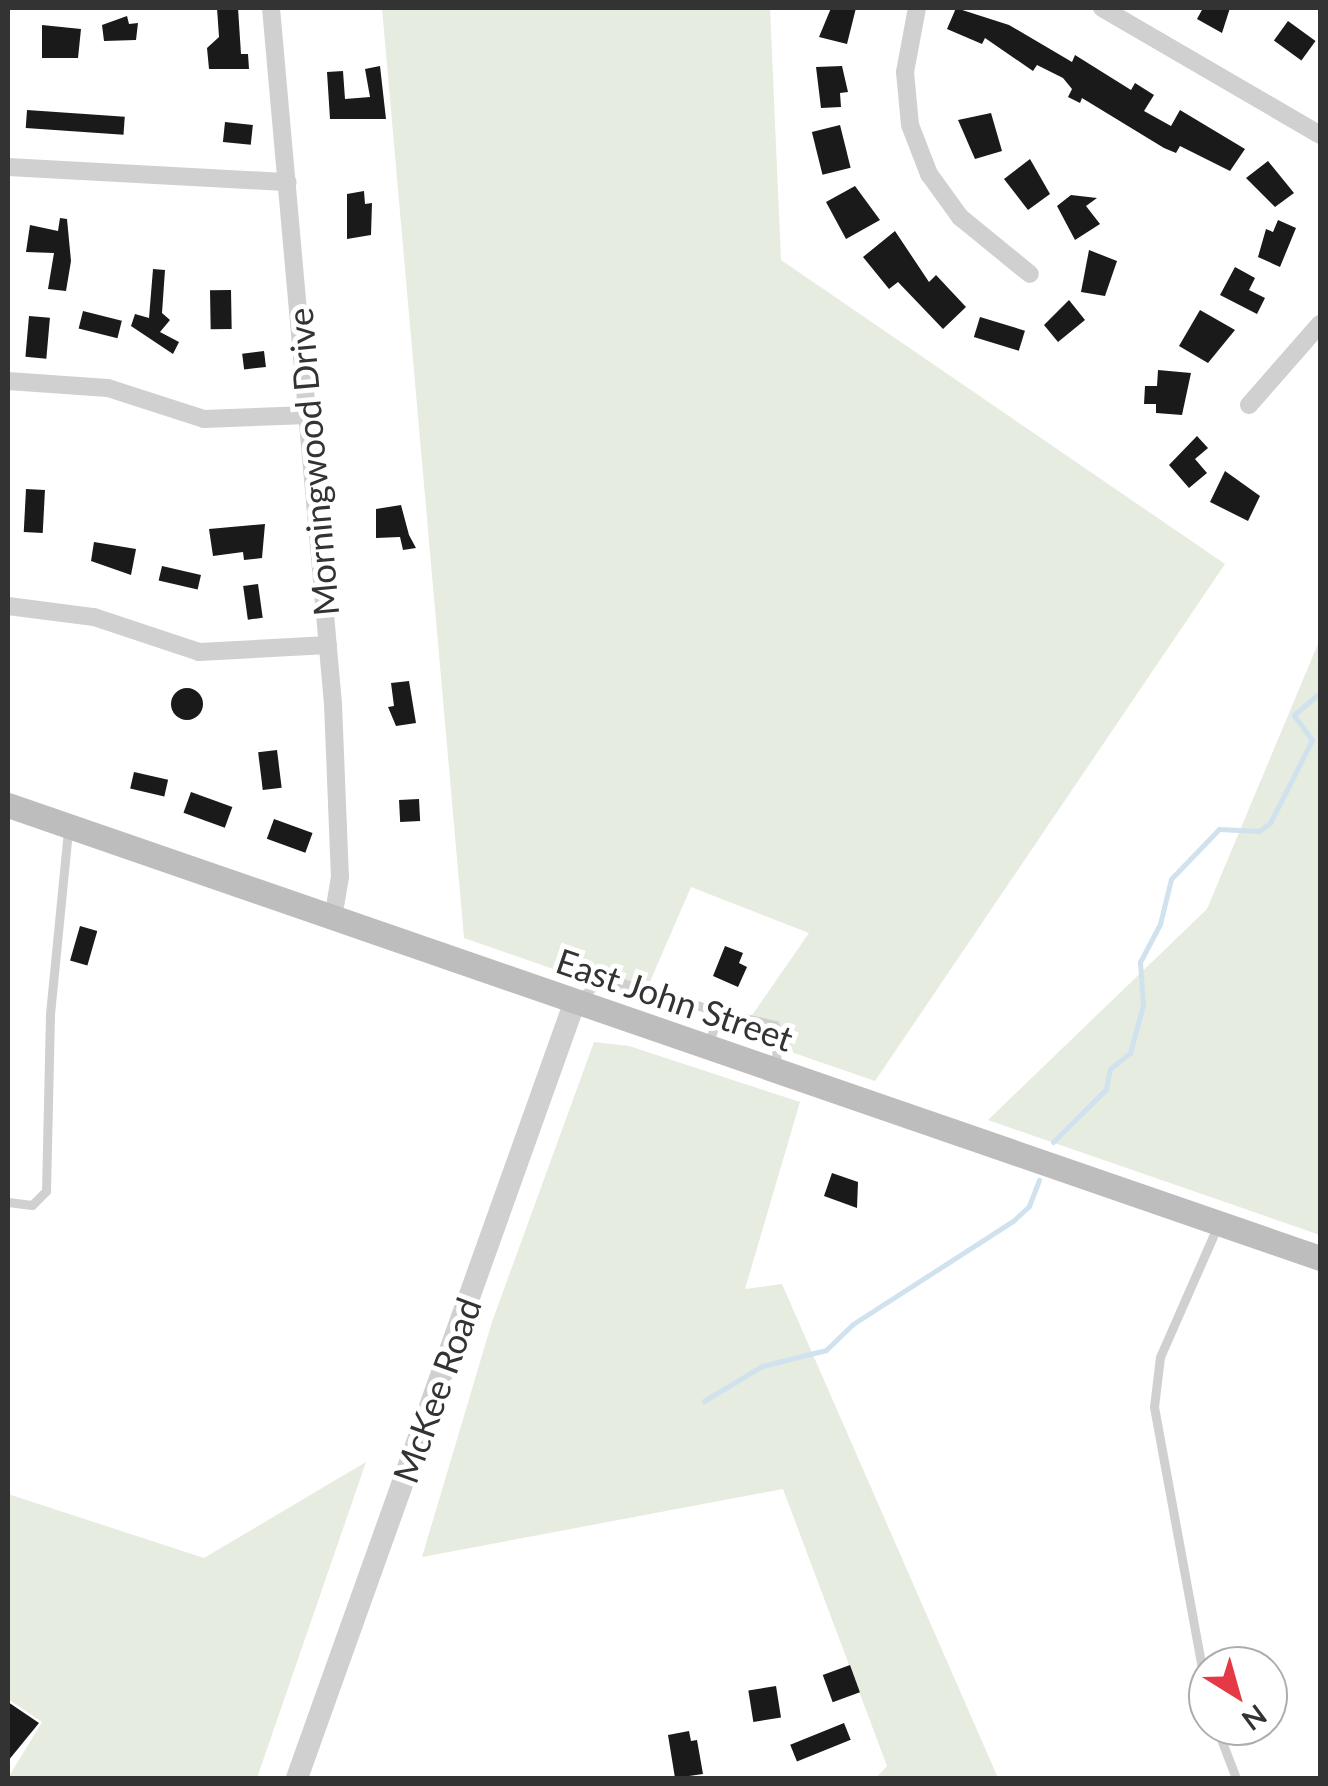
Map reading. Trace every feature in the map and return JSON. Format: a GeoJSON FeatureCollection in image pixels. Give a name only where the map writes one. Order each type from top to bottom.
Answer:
{"type":"FeatureCollection","features":[{"type":"Feature","properties":{"kind":"main road","name":"East John Street"},"geometry":{"type":"LineString","coordinates":[[8,805],[1320,1258]]}},
{"type":"Feature","properties":{"kind":"street","name":"Morningwood Drive"},"geometry":{"type":"LineString","coordinates":[[271,8],[340,805],[333,918]]}},
{"type":"Feature","properties":{"kind":"street"},"geometry":{"type":"LineString","coordinates":[[917,8],[904,72],[910,124],[929,174],[960,217],[1030,274]]}},
{"type":"Feature","properties":{"kind":"street"},"geometry":{"type":"LineString","coordinates":[[1102,8],[1141,16],[1320,134]]}},
{"type":"Feature","properties":{"kind":"street"},"geometry":{"type":"LineString","coordinates":[[8,167],[288,182]]}},
{"type":"Feature","properties":{"kind":"street"},"geometry":{"type":"LineString","coordinates":[[1249,405],[1320,324]]}},
{"type":"Feature","properties":{"kind":"street"},"geometry":{"type":"LineString","coordinates":[[8,381],[108,388],[204,419],[308,415]]}},
{"type":"Feature","properties":{"kind":"street"},"geometry":{"type":"LineString","coordinates":[[8,606],[94,617],[199,652],[328,645]]}},
{"type":"Feature","properties":{"kind":"street","name":"McKee Road"},"geometry":{"type":"LineString","coordinates":[[297,1778],[574,1001]]}},
{"type":"Feature","properties":{"kind":"lane"},"geometry":{"type":"LineString","coordinates":[[8,1202],[32,1205],[46,1191],[50,1014],[68,826]]}},
{"type":"Feature","properties":{"kind":"lane"},"geometry":{"type":"LineString","coordinates":[[574,1001],[606,978],[774,1025],[777,1071]]}},
{"type":"Feature","properties":{"kind":"lane"},"geometry":{"type":"LineString","coordinates":[[708,1046],[719,1012]]}},
{"type":"Feature","properties":{"kind":"lane"},"geometry":{"type":"LineString","coordinates":[[1198,1646],[1154,1406],[1160,1356],[1219,1223]]}},
{"type":"Feature","properties":{"kind":"lane"},"geometry":{"type":"LineString","coordinates":[[1224,1746],[1236,1778]]}},
{"type":"Feature","properties":{"kind":"shaded area"},"geometry":{"type":"Polygon","coordinates":[[[382,8],[770,8],[781,260],[1225,564],[875,1081],[739,1034],[809,933],[691,887],[642,1000],[464,938],[382,8]]]}},
{"type":"Feature","properties":{"kind":"shaded area"},"geometry":{"type":"Polygon","coordinates":[[[1320,639],[1320,1235],[988,1120],[1207,909],[1320,639]]]}},
{"type":"Feature","properties":{"kind":"shaded area"},"geometry":{"type":"Polygon","coordinates":[[[594,1042],[629,1046],[800,1102],[745,1289],[782,1284],[998,1778],[876,1778],[887,1766],[783,1489],[422,1557],[492,1322],[594,1042]]]}},
{"type":"Feature","properties":{"kind":"shaded area"},"geometry":{"type":"Polygon","coordinates":[[[366,1462],[257,1778],[8,1778],[42,1722],[8,1699],[8,1494],[204,1558],[366,1462]]]}},
{"type":"Feature","properties":{"kind":"building"},"geometry":{"type":"Polygon","coordinates":[[[217,8],[238,8],[241,54],[248,54],[249,69],[209,69],[207,48],[219,37],[217,8]]]}},
{"type":"Feature","properties":{"kind":"building"},"geometry":{"type":"Polygon","coordinates":[[[831,8],[856,8],[847,44],[819,37],[831,8]]]}},
{"type":"Feature","properties":{"kind":"building"},"geometry":{"type":"Polygon","coordinates":[[[956,8],[1009,25],[1072,62],[1075,55],[1131,90],[1135,83],[1154,95],[1144,111],[1171,126],[1180,110],[1245,149],[1230,171],[1180,146],[1176,153],[1164,148],[1082,98],[1080,103],[1068,97],[1072,89],[1063,78],[1037,65],[1033,71],[985,38],[982,44],[947,29],[956,8]]]}},
{"type":"Feature","properties":{"kind":"building"},"geometry":{"type":"Polygon","coordinates":[[[1203,8],[1230,8],[1222,33],[1197,19],[1203,8]]]}},
{"type":"Feature","properties":{"kind":"building"},"geometry":{"type":"Polygon","coordinates":[[[127,16],[129,24],[138,23],[136,40],[104,41],[102,25],[127,16]]]}},
{"type":"Feature","properties":{"kind":"building"},"geometry":{"type":"Polygon","coordinates":[[[1288,21],[1316,41],[1301,60],[1274,40],[1288,21]]]}},
{"type":"Feature","properties":{"kind":"building"},"geometry":{"type":"Polygon","coordinates":[[[42,25],[81,29],[78,58],[42,58],[42,25]]]}},
{"type":"Feature","properties":{"kind":"building"},"geometry":{"type":"Polygon","coordinates":[[[380,66],[386,119],[330,119],[327,72],[343,71],[345,99],[370,97],[365,69],[380,66]]]}},
{"type":"Feature","properties":{"kind":"building"},"geometry":{"type":"Polygon","coordinates":[[[842,66],[848,92],[840,93],[841,107],[821,108],[816,67],[842,66]]]}},
{"type":"Feature","properties":{"kind":"building"},"geometry":{"type":"Polygon","coordinates":[[[27,110],[125,117],[124,135],[26,128],[27,110]]]}},
{"type":"Feature","properties":{"kind":"building"},"geometry":{"type":"Polygon","coordinates":[[[991,113],[1002,151],[975,159],[958,120],[991,113]]]}},
{"type":"Feature","properties":{"kind":"building"},"geometry":{"type":"Polygon","coordinates":[[[225,122],[253,125],[251,145],[223,142],[225,122]]]}},
{"type":"Feature","properties":{"kind":"building"},"geometry":{"type":"Polygon","coordinates":[[[840,125],[851,168],[823,175],[812,132],[840,125]]]}},
{"type":"Feature","properties":{"kind":"building"},"geometry":{"type":"Polygon","coordinates":[[[1030,159],[1050,194],[1028,210],[1004,179],[1030,159]]]}},
{"type":"Feature","properties":{"kind":"building"},"geometry":{"type":"Polygon","coordinates":[[[1268,161],[1294,193],[1275,207],[1246,178],[1268,161]]]}},
{"type":"Feature","properties":{"kind":"building"},"geometry":{"type":"Polygon","coordinates":[[[855,186],[880,220],[846,239],[826,202],[855,186]]]}},
{"type":"Feature","properties":{"kind":"building"},"geometry":{"type":"Polygon","coordinates":[[[364,191],[365,204],[372,203],[371,235],[347,239],[347,194],[364,191]]]}},
{"type":"Feature","properties":{"kind":"building"},"geometry":{"type":"Polygon","coordinates":[[[1071,195],[1097,198],[1086,206],[1100,224],[1075,240],[1057,206],[1071,195]]]}},
{"type":"Feature","properties":{"kind":"building"},"geometry":{"type":"Polygon","coordinates":[[[60,218],[67,219],[71,261],[66,291],[48,289],[54,253],[26,252],[30,225],[58,231],[60,218]]]}},
{"type":"Feature","properties":{"kind":"building"},"geometry":{"type":"Polygon","coordinates":[[[1278,220],[1296,228],[1280,267],[1258,257],[1266,229],[1273,232],[1278,220]]]}},
{"type":"Feature","properties":{"kind":"building"},"geometry":{"type":"Polygon","coordinates":[[[895,231],[929,282],[936,275],[966,307],[943,329],[898,282],[889,289],[863,257],[895,231]]]}},
{"type":"Feature","properties":{"kind":"building"},"geometry":{"type":"Polygon","coordinates":[[[1089,250],[1117,261],[1105,296],[1081,292],[1089,250]]]}},
{"type":"Feature","properties":{"kind":"building"},"geometry":{"type":"Polygon","coordinates":[[[1235,267],[1255,278],[1249,290],[1265,298],[1257,314],[1220,295],[1235,267]]]}},
{"type":"Feature","properties":{"kind":"building"},"geometry":{"type":"Polygon","coordinates":[[[153,269],[165,270],[162,313],[170,320],[160,332],[179,342],[173,354],[131,326],[135,314],[149,318],[153,269]]]}},
{"type":"Feature","properties":{"kind":"building"},"geometry":{"type":"Polygon","coordinates":[[[210,290],[231,290],[232,329],[211,329],[210,290]]]}},
{"type":"Feature","properties":{"kind":"building"},"geometry":{"type":"Polygon","coordinates":[[[1069,300],[1085,320],[1058,342],[1044,325],[1069,300]]]}},
{"type":"Feature","properties":{"kind":"building"},"geometry":{"type":"Polygon","coordinates":[[[1200,310],[1235,330],[1208,363],[1179,346],[1200,310]]]}},
{"type":"Feature","properties":{"kind":"building"},"geometry":{"type":"Polygon","coordinates":[[[83,311],[122,321],[117,338],[79,328],[83,311]]]}},
{"type":"Feature","properties":{"kind":"building"},"geometry":{"type":"Polygon","coordinates":[[[29,316],[50,318],[46,359],[25,357],[29,316]]]}},
{"type":"Feature","properties":{"kind":"building"},"geometry":{"type":"Polygon","coordinates":[[[980,317],[1025,331],[1019,351],[974,337],[980,317]]]}},
{"type":"Feature","properties":{"kind":"building"},"geometry":{"type":"Polygon","coordinates":[[[264,351],[266,367],[244,370],[242,354],[264,351]]]}},
{"type":"Feature","properties":{"kind":"building"},"geometry":{"type":"Polygon","coordinates":[[[1158,370],[1191,373],[1182,415],[1156,413],[1156,404],[1144,404],[1145,386],[1157,386],[1158,370]]]}},
{"type":"Feature","properties":{"kind":"building"},"geometry":{"type":"Polygon","coordinates":[[[1197,436],[1208,448],[1195,459],[1207,473],[1189,488],[1169,465],[1197,436]]]}},
{"type":"Feature","properties":{"kind":"building"},"geometry":{"type":"Polygon","coordinates":[[[1225,471],[1260,496],[1248,521],[1210,502],[1225,471]]]}},
{"type":"Feature","properties":{"kind":"building"},"geometry":{"type":"Polygon","coordinates":[[[26,489],[45,490],[43,533],[24,532],[26,489]]]}},
{"type":"Feature","properties":{"kind":"building"},"geometry":{"type":"Polygon","coordinates":[[[401,505],[416,548],[403,550],[400,537],[376,538],[376,509],[401,505]]]}},
{"type":"Feature","properties":{"kind":"building"},"geometry":{"type":"Polygon","coordinates":[[[265,524],[262,558],[244,560],[243,552],[213,556],[209,529],[265,524]]]}},
{"type":"Feature","properties":{"kind":"building"},"geometry":{"type":"Polygon","coordinates":[[[94,542],[136,549],[131,575],[91,561],[94,542]]]}},
{"type":"Feature","properties":{"kind":"building"},"geometry":{"type":"Polygon","coordinates":[[[162,566],[201,575],[198,590],[159,581],[162,566]]]}},
{"type":"Feature","properties":{"kind":"building"},"geometry":{"type":"Polygon","coordinates":[[[258,584],[263,618],[248,620],[243,586],[258,584]]]}},
{"type":"Feature","properties":{"kind":"building"},"geometry":{"type":"Polygon","coordinates":[[[409,681],[416,723],[396,726],[388,707],[394,706],[391,683],[409,681]]]}},
{"type":"Feature","properties":{"kind":"building"},"geometry":{"type":"Polygon","coordinates":[[[187,688],[198,693],[203,704],[198,715],[187,720],[176,715],[171,704],[176,693],[187,688]]]}},
{"type":"Feature","properties":{"kind":"building"},"geometry":{"type":"Polygon","coordinates":[[[277,750],[282,788],[263,790],[258,752],[277,750]]]}},
{"type":"Feature","properties":{"kind":"building"},"geometry":{"type":"Polygon","coordinates":[[[134,772],[168,780],[164,796],[130,789],[134,772]]]}},
{"type":"Feature","properties":{"kind":"building"},"geometry":{"type":"Polygon","coordinates":[[[191,792],[232,807],[225,828],[183,813],[191,792]]]}},
{"type":"Feature","properties":{"kind":"building"},"geometry":{"type":"Polygon","coordinates":[[[419,799],[420,821],[400,822],[399,800],[419,799]]]}},
{"type":"Feature","properties":{"kind":"building"},"geometry":{"type":"Polygon","coordinates":[[[274,819],[313,833],[305,853],[267,839],[274,819]]]}},
{"type":"Feature","properties":{"kind":"building"},"geometry":{"type":"Polygon","coordinates":[[[80,926],[97,931],[87,966],[70,961],[80,926]]]}},
{"type":"Feature","properties":{"kind":"building"},"geometry":{"type":"Polygon","coordinates":[[[725,946],[743,953],[739,963],[747,967],[738,987],[713,976],[725,946]]]}},
{"type":"Feature","properties":{"kind":"building"},"geometry":{"type":"Polygon","coordinates":[[[832,1173],[858,1182],[857,1208],[824,1196],[832,1173]]]}},
{"type":"Feature","properties":{"kind":"building"},"geometry":{"type":"Polygon","coordinates":[[[850,1665],[860,1692],[833,1702],[823,1675],[850,1665]]]}},
{"type":"Feature","properties":{"kind":"building"},"geometry":{"type":"Polygon","coordinates":[[[776,1686],[781,1718],[753,1722],[748,1690],[776,1686]]]}},
{"type":"Feature","properties":{"kind":"building"},"geometry":{"type":"Polygon","coordinates":[[[8,1702],[39,1723],[8,1761],[8,1702]]]}},
{"type":"Feature","properties":{"kind":"building"},"geometry":{"type":"Polygon","coordinates":[[[844,1723],[851,1740],[797,1761],[790,1745],[844,1723]]]}},
{"type":"Feature","properties":{"kind":"building"},"geometry":{"type":"Polygon","coordinates":[[[689,1731],[691,1741],[697,1740],[703,1774],[675,1778],[668,1735],[689,1731]]]}},
{"type":"Feature","properties":{"kind":"waterway"},"geometry":{"type":"LineString","coordinates":[[1053,1142],[1106,1089],[1110,1069],[1130,1053],[1143,1005],[1140,962],[1160,924],[1171,879],[1219,829],[1259,831],[1270,823],[1312,740],[1294,715],[1320,692]]}},
{"type":"Feature","properties":{"kind":"waterway"},"geometry":{"type":"LineString","coordinates":[[704,1401],[762,1366],[826,1350],[853,1324],[1013,1221],[1029,1206],[1039,1180]]}}]}
